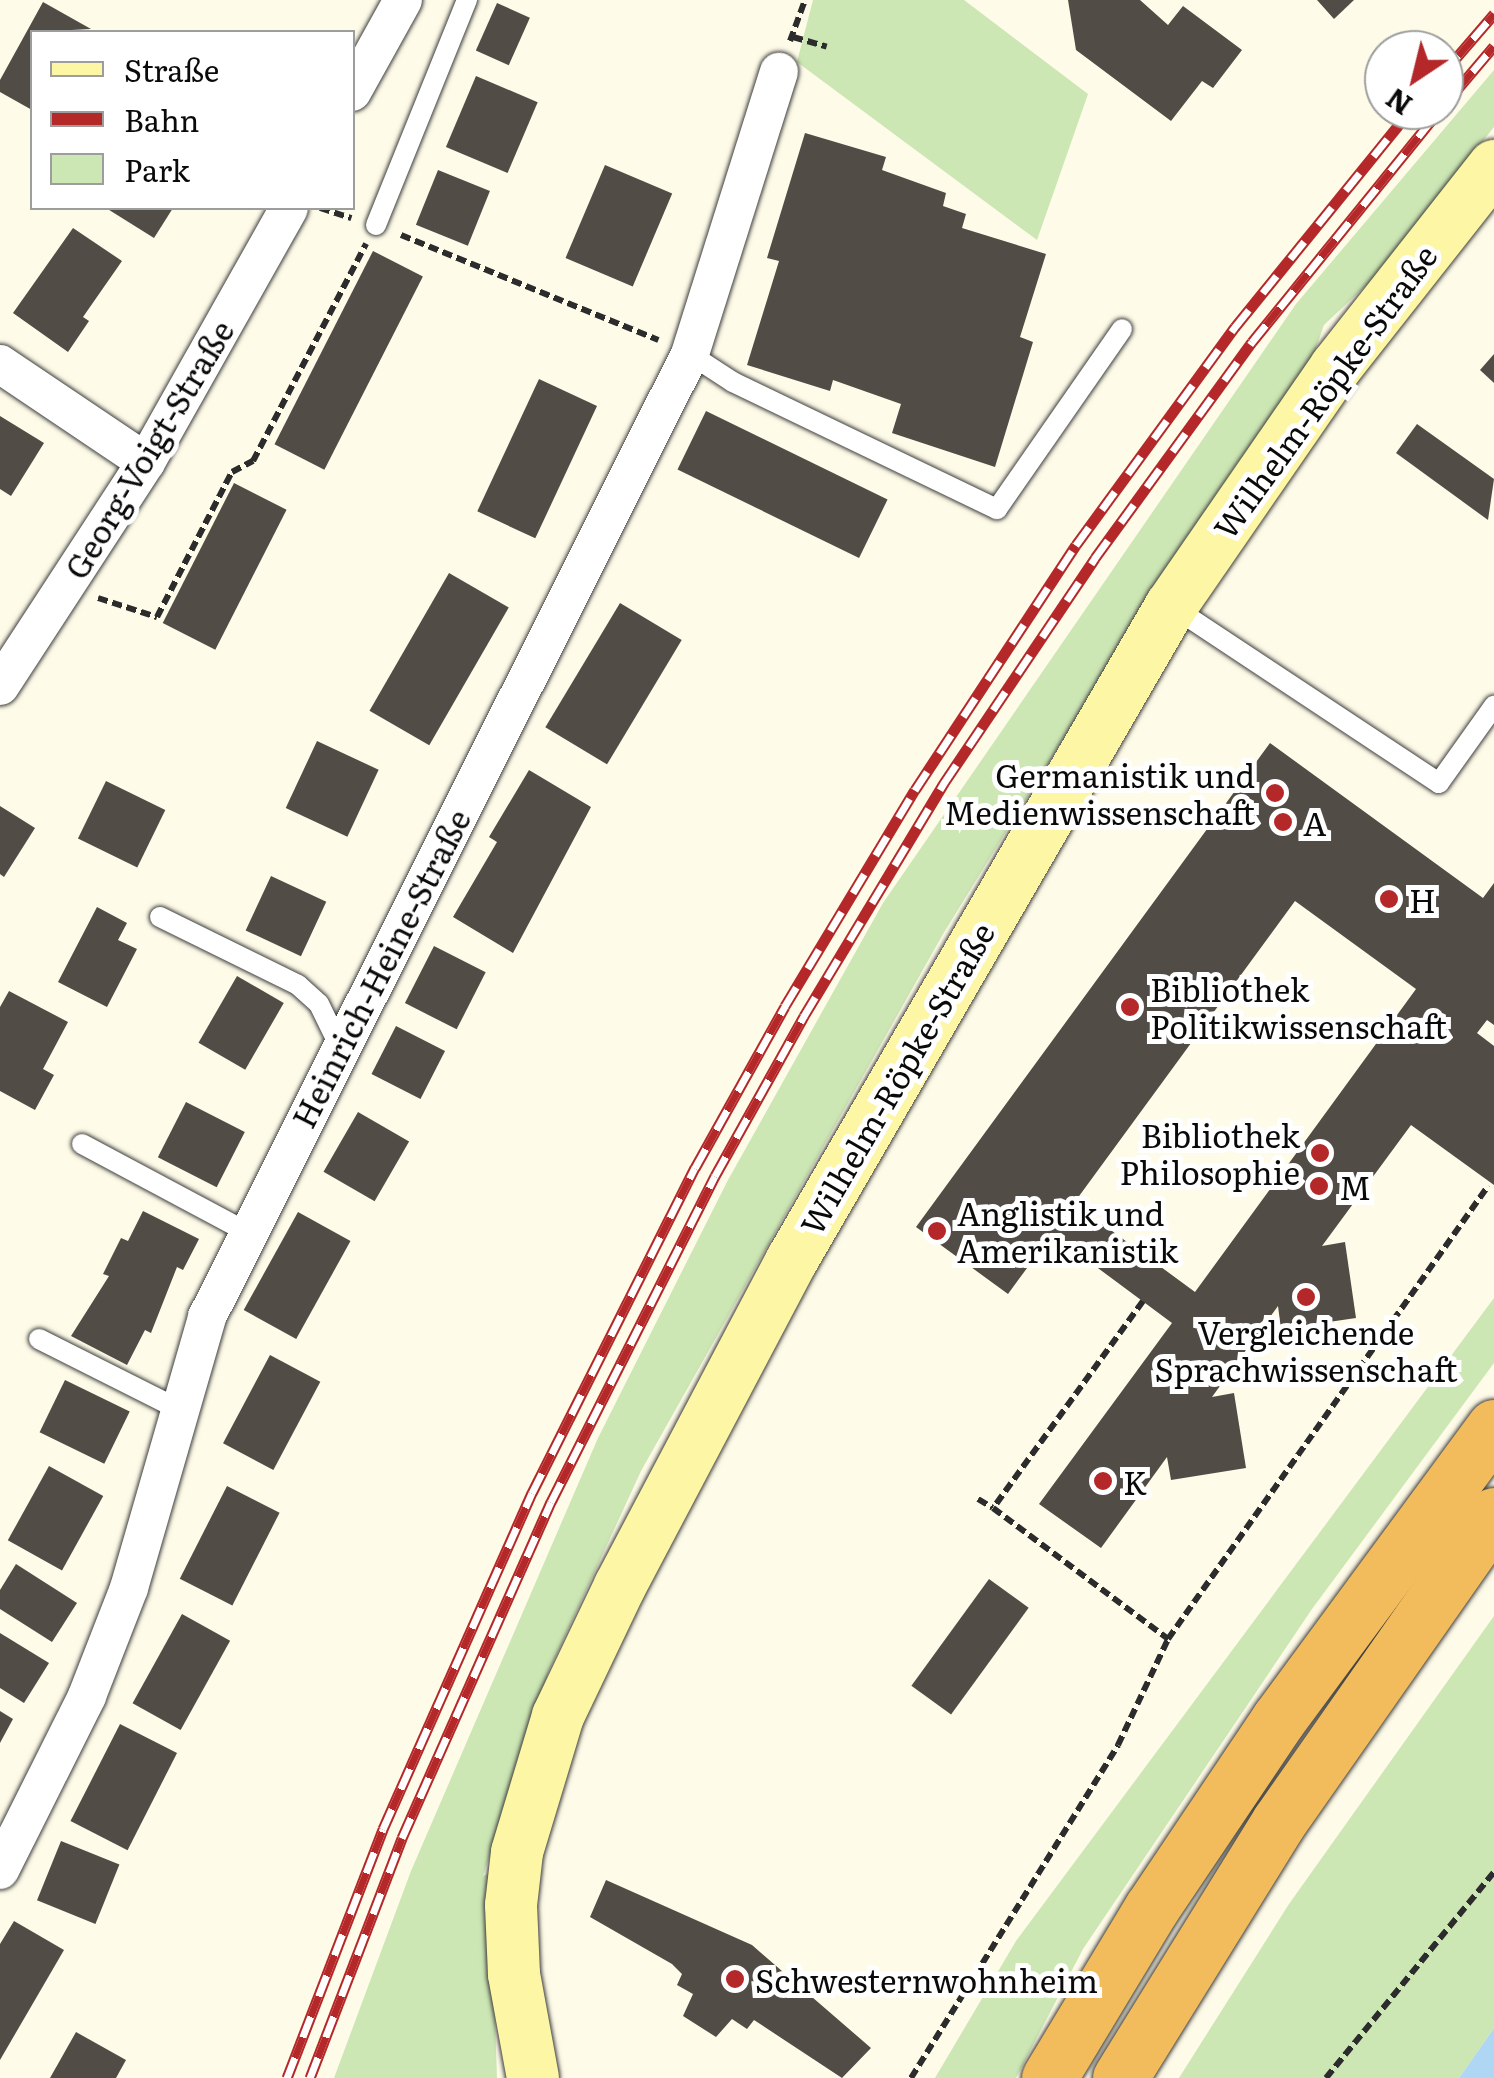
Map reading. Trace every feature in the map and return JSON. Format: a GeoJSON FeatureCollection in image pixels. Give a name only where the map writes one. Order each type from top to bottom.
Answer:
{"type":"FeatureCollection","features":[{"type":"Feature","properties":{"kind":"highway"},"geometry":{"type":"LineString","coordinates":[[1049,2078],[1151,1908],[1278,1720],[1494,1427]]}},
{"type":"Feature","properties":{"kind":"highway"},"geometry":{"type":"LineString","coordinates":[[1120,2078],[1278,1823],[1494,1515]]}},
{"type":"Feature","properties":{"kind":"main road","name":"Wilhelm-Röpke-Straße"},"geometry":{"type":"LineString","coordinates":[[534,2078],[519,2012],[511,1905],[523,1822],[558,1716],[792,1260],[1172,606],[1336,368],[1490,177]]}},
{"type":"Feature","properties":{"kind":"street"},"geometry":{"type":"LineString","coordinates":[[355,87],[404,0]]}},
{"type":"Feature","properties":{"kind":"street","name":"Heinrich-Heine-Straße"},"geometry":{"type":"LineString","coordinates":[[0,1870],[87,1696],[122,1606],[206,1317],[690,354],[778,72]]}},
{"type":"Feature","properties":{"kind":"street","name":"Georg-Voigt-Straße"},"geometry":{"type":"LineString","coordinates":[[0,686],[146,462],[288,210]]}},
{"type":"Feature","properties":{"kind":"street"},"geometry":{"type":"LineString","coordinates":[[0,364],[146,462]]}},
{"type":"Feature","properties":{"kind":"lane"},"geometry":{"type":"LineString","coordinates":[[376,226],[467,0]]}},
{"type":"Feature","properties":{"kind":"lane"},"geometry":{"type":"LineString","coordinates":[[690,354],[734,382],[997,508],[1122,329]]}},
{"type":"Feature","properties":{"kind":"lane"},"geometry":{"type":"LineString","coordinates":[[1172,606],[1439,784],[1494,706]]}},
{"type":"Feature","properties":{"kind":"lane"},"geometry":{"type":"LineString","coordinates":[[160,917],[298,985],[320,1004],[340,1047]]}},
{"type":"Feature","properties":{"kind":"lane"},"geometry":{"type":"LineString","coordinates":[[82,1144],[247,1232]]}},
{"type":"Feature","properties":{"kind":"lane"},"geometry":{"type":"LineString","coordinates":[[39,1339],[180,1410]]}},
{"type":"Feature","properties":{"kind":"path"},"geometry":{"type":"LineString","coordinates":[[792,36],[828,47]]}},
{"type":"Feature","properties":{"kind":"path"},"geometry":{"type":"LineString","coordinates":[[65,588],[157,616],[232,472],[253,462],[376,226],[690,354]]}},
{"type":"Feature","properties":{"kind":"path"},"geometry":{"type":"LineString","coordinates":[[911,2078],[1118,1745],[1168,1639],[1488,1186]]}},
{"type":"Feature","properties":{"kind":"path"},"geometry":{"type":"LineString","coordinates":[[993,1508],[1143,1301]]}},
{"type":"Feature","properties":{"kind":"path"},"geometry":{"type":"LineString","coordinates":[[978,1499],[1168,1639]]}},
{"type":"Feature","properties":{"kind":"path"},"geometry":{"type":"LineString","coordinates":[[1326,2078],[1494,1872]]}},
{"type":"Feature","properties":{"kind":"green space"},"geometry":{"type":"Polygon","coordinates":[[[813,0],[964,0],[1088,94],[1037,240],[797,62],[813,0]]]}},
{"type":"Feature","properties":{"kind":"green space"},"geometry":{"type":"Polygon","coordinates":[[[1494,70],[1494,127],[1376,276],[1324,325],[1312,359],[1158,585],[943,934],[641,1471],[548,1673],[483,1876],[490,1873],[497,2078],[334,2078],[411,1871],[598,1438],[728,1180],[883,903],[1296,304],[1443,130],[1464,130],[1464,105],[1494,70]]]}},
{"type":"Feature","properties":{"kind":"green space"},"geometry":{"type":"Polygon","coordinates":[[[1494,1298],[1494,1363],[1312,1609],[1083,1949],[1016,2078],[935,2078],[1016,1941],[1494,1298]]]}},
{"type":"Feature","properties":{"kind":"green space"},"geometry":{"type":"Polygon","coordinates":[[[1494,1616],[1494,2028],[1459,2078],[1179,2078],[1289,1904],[1494,1616]]]}},
{"type":"Feature","properties":{"kind":"water"},"geometry":{"type":"Polygon","coordinates":[[[1494,2028],[1494,2078],[1459,2078],[1494,2028]]]}},
{"type":"Feature","properties":{"kind":"building"},"geometry":{"type":"Polygon","coordinates":[[[1068,0],[1140,0],[1168,25],[1183,6],[1242,50],[1213,88],[1202,81],[1171,121],[1076,50],[1068,0]]]}},
{"type":"Feature","properties":{"kind":"building"},"geometry":{"type":"Polygon","coordinates":[[[1317,0],[1354,0],[1334,19],[1317,0]]]}},
{"type":"Feature","properties":{"kind":"building"},"geometry":{"type":"Polygon","coordinates":[[[43,2],[91,29],[30,30],[30,109],[0,92],[0,80],[43,2]]]}},
{"type":"Feature","properties":{"kind":"building"},"geometry":{"type":"Polygon","coordinates":[[[497,3],[530,18],[509,65],[476,51],[497,3]]]}},
{"type":"Feature","properties":{"kind":"building"},"geometry":{"type":"Polygon","coordinates":[[[476,76],[538,102],[508,173],[446,147],[476,76]]]}},
{"type":"Feature","properties":{"kind":"building"},"geometry":{"type":"Polygon","coordinates":[[[805,133],[886,157],[882,170],[946,193],[943,206],[966,214],[962,228],[1046,254],[1020,337],[1033,342],[995,467],[892,433],[901,404],[833,380],[830,391],[747,365],[779,261],[767,258],[805,133]]]}},
{"type":"Feature","properties":{"kind":"building"},"geometry":{"type":"Polygon","coordinates":[[[605,165],[672,194],[633,286],[566,258],[605,165]]]}},
{"type":"Feature","properties":{"kind":"building"},"geometry":{"type":"Polygon","coordinates":[[[438,170],[490,191],[468,246],[416,225],[438,170]]]}},
{"type":"Feature","properties":{"kind":"building"},"geometry":{"type":"Polygon","coordinates":[[[109,210],[172,210],[154,238],[109,210]]]}},
{"type":"Feature","properties":{"kind":"building"},"geometry":{"type":"Polygon","coordinates":[[[73,228],[122,261],[83,317],[89,321],[68,352],[13,313],[73,228]]]}},
{"type":"Feature","properties":{"kind":"building"},"geometry":{"type":"Polygon","coordinates":[[[373,251],[423,276],[324,470],[274,444],[373,251]]]}},
{"type":"Feature","properties":{"kind":"building"},"geometry":{"type":"Polygon","coordinates":[[[1494,354],[1494,383],[1480,370],[1494,354]]]}},
{"type":"Feature","properties":{"kind":"building"},"geometry":{"type":"Polygon","coordinates":[[[539,379],[597,406],[535,538],[477,511],[539,379]]]}},
{"type":"Feature","properties":{"kind":"building"},"geometry":{"type":"Polygon","coordinates":[[[706,411],[888,500],[859,558],[678,469],[706,411]]]}},
{"type":"Feature","properties":{"kind":"building"},"geometry":{"type":"Polygon","coordinates":[[[0,416],[44,443],[11,496],[0,489],[0,416]]]}},
{"type":"Feature","properties":{"kind":"building"},"geometry":{"type":"Polygon","coordinates":[[[1417,424],[1494,479],[1488,520],[1396,453],[1417,424]]]}},
{"type":"Feature","properties":{"kind":"building"},"geometry":{"type":"Polygon","coordinates":[[[234,483],[287,510],[215,650],[163,623],[234,483]]]}},
{"type":"Feature","properties":{"kind":"building"},"geometry":{"type":"Polygon","coordinates":[[[449,573],[509,608],[429,745],[370,711],[449,573]]]}},
{"type":"Feature","properties":{"kind":"building"},"geometry":{"type":"Polygon","coordinates":[[[620,603],[682,640],[607,764],[545,727],[620,603]]]}},
{"type":"Feature","properties":{"kind":"building"},"geometry":{"type":"Polygon","coordinates":[[[317,741],[379,770],[347,837],[286,808],[317,741]]]}},
{"type":"Feature","properties":{"kind":"building"},"geometry":{"type":"Polygon","coordinates":[[[1270,743],[1483,898],[1494,883],[1494,1025],[1487,1020],[1477,1033],[1494,1046],[1494,1185],[1411,1125],[1322,1246],[1345,1242],[1356,1318],[1281,1329],[1278,1306],[1212,1397],[1234,1393],[1246,1468],[1171,1480],[1167,1457],[1101,1548],[1039,1504],[1172,1323],[1052,1234],[1008,1294],[916,1227],[1270,743]],[[1295,901],[1074,1203],[1195,1292],[1416,989],[1295,901]]]}},
{"type":"Feature","properties":{"kind":"building"},"geometry":{"type":"Polygon","coordinates":[[[529,770],[591,807],[513,953],[453,917],[497,842],[489,837],[529,770]]]}},
{"type":"Feature","properties":{"kind":"building"},"geometry":{"type":"Polygon","coordinates":[[[106,781],[165,810],[137,867],[78,839],[106,781]]]}},
{"type":"Feature","properties":{"kind":"building"},"geometry":{"type":"Polygon","coordinates":[[[0,806],[35,828],[4,877],[0,874],[0,806]]]}},
{"type":"Feature","properties":{"kind":"building"},"geometry":{"type":"Polygon","coordinates":[[[271,876],[326,902],[301,956],[246,930],[271,876]]]}},
{"type":"Feature","properties":{"kind":"building"},"geometry":{"type":"Polygon","coordinates":[[[97,907],[127,923],[118,940],[137,949],[107,1007],[58,982],[97,907]]]}},
{"type":"Feature","properties":{"kind":"building"},"geometry":{"type":"Polygon","coordinates":[[[434,946],[486,972],[457,1029],[405,1003],[434,946]]]}},
{"type":"Feature","properties":{"kind":"building"},"geometry":{"type":"Polygon","coordinates":[[[237,976],[284,1003],[245,1070],[199,1043],[237,976]]]}},
{"type":"Feature","properties":{"kind":"building"},"geometry":{"type":"Polygon","coordinates":[[[9,991],[68,1022],[43,1069],[54,1075],[35,1110],[0,1091],[0,1007],[9,991]]]}},
{"type":"Feature","properties":{"kind":"building"},"geometry":{"type":"Polygon","coordinates":[[[396,1026],[445,1051],[420,1099],[371,1074],[396,1026]]]}},
{"type":"Feature","properties":{"kind":"building"},"geometry":{"type":"Polygon","coordinates":[[[186,1102],[245,1132],[217,1187],[158,1157],[186,1102]]]}},
{"type":"Feature","properties":{"kind":"building"},"geometry":{"type":"Polygon","coordinates":[[[358,1112],[409,1142],[375,1201],[324,1172],[358,1112]]]}},
{"type":"Feature","properties":{"kind":"building"},"geometry":{"type":"Polygon","coordinates":[[[143,1211],[199,1239],[183,1270],[177,1267],[151,1333],[145,1330],[127,1365],[71,1336],[109,1276],[103,1274],[121,1238],[128,1241],[143,1211]]]}},
{"type":"Feature","properties":{"kind":"building"},"geometry":{"type":"Polygon","coordinates":[[[298,1212],[350,1241],[296,1339],[244,1310],[298,1212]]]}},
{"type":"Feature","properties":{"kind":"building"},"geometry":{"type":"Polygon","coordinates":[[[270,1355],[320,1382],[273,1470],[223,1443],[270,1355]]]}},
{"type":"Feature","properties":{"kind":"building"},"geometry":{"type":"Polygon","coordinates":[[[65,1380],[130,1412],[104,1464],[40,1432],[65,1380]]]}},
{"type":"Feature","properties":{"kind":"building"},"geometry":{"type":"Polygon","coordinates":[[[49,1466],[103,1496],[62,1570],[8,1540],[49,1466]]]}},
{"type":"Feature","properties":{"kind":"building"},"geometry":{"type":"Polygon","coordinates":[[[227,1486],[280,1513],[232,1605],[180,1579],[227,1486]]]}},
{"type":"Feature","properties":{"kind":"building"},"geometry":{"type":"Polygon","coordinates":[[[16,1564],[77,1603],[52,1642],[0,1609],[0,1590],[16,1564]]]}},
{"type":"Feature","properties":{"kind":"building"},"geometry":{"type":"Polygon","coordinates":[[[989,1579],[1029,1608],[951,1715],[911,1686],[989,1579]]]}},
{"type":"Feature","properties":{"kind":"building"},"geometry":{"type":"Polygon","coordinates":[[[182,1614],[230,1641],[181,1730],[133,1703],[182,1614]]]}},
{"type":"Feature","properties":{"kind":"building"},"geometry":{"type":"Polygon","coordinates":[[[0,1633],[49,1663],[24,1703],[0,1688],[0,1633]]]}},
{"type":"Feature","properties":{"kind":"building"},"geometry":{"type":"Polygon","coordinates":[[[0,1711],[13,1719],[0,1743],[0,1711]]]}},
{"type":"Feature","properties":{"kind":"building"},"geometry":{"type":"Polygon","coordinates":[[[120,1724],[177,1753],[128,1850],[71,1821],[120,1724]]]}},
{"type":"Feature","properties":{"kind":"building"},"geometry":{"type":"Polygon","coordinates":[[[61,1841],[119,1865],[95,1924],[37,1900],[61,1841]]]}},
{"type":"Feature","properties":{"kind":"building","name":"Schwesternwohnheim"},"geometry":{"type":"Polygon","coordinates":[[[606,1880],[752,1945],[871,2048],[842,2078],[754,2020],[747,2029],[732,2019],[716,2037],[683,2016],[693,1994],[677,1985],[682,1974],[672,1964],[590,1917],[606,1880]]]}},
{"type":"Feature","properties":{"kind":"building"},"geometry":{"type":"Polygon","coordinates":[[[14,1921],[64,1950],[0,2060],[0,1944],[14,1921]]]}},
{"type":"Feature","properties":{"kind":"building"},"geometry":{"type":"Polygon","coordinates":[[[76,2032],[126,2060],[116,2078],[50,2078],[76,2032]]]}},
{"type":"Feature","properties":{"kind":"railway"},"geometry":{"type":"LineString","coordinates":[[1464,49],[1494,14]]}},
{"type":"Feature","properties":{"kind":"railway"},"geometry":{"type":"LineString","coordinates":[[1464,81],[1494,46]]}},
{"type":"Feature","properties":{"kind":"railway"},"geometry":{"type":"LineString","coordinates":[[287,2078],[383,1829],[532,1493],[695,1168],[785,1006],[915,790],[1076,545],[1235,327],[1395,130]]}},
{"type":"Feature","properties":{"kind":"railway"},"geometry":{"type":"LineString","coordinates":[[310,2078],[402,1838],[551,1502],[715,1176],[804,1016],[944,783],[1095,558],[1252,342],[1424,130]]}},
{"type":"Feature","properties":{"kind":"place","name":"Germanistik und Medienwissenschaft"},"geometry":{"type":"Point","coordinates":[1275,793]}},
{"type":"Feature","properties":{"kind":"place","name":"A"},"geometry":{"type":"Point","coordinates":[1283,822]}},
{"type":"Feature","properties":{"kind":"place","name":"H"},"geometry":{"type":"Point","coordinates":[1389,899]}},
{"type":"Feature","properties":{"kind":"place","name":"Bibliothek Politikwissenschaft"},"geometry":{"type":"Point","coordinates":[1130,1007]}},
{"type":"Feature","properties":{"kind":"place","name":"Bibliothek Philosophie"},"geometry":{"type":"Point","coordinates":[1320,1153]}},
{"type":"Feature","properties":{"kind":"place","name":"M"},"geometry":{"type":"Point","coordinates":[1319,1186]}},
{"type":"Feature","properties":{"kind":"place","name":"Anglistik und Amerikanistik"},"geometry":{"type":"Point","coordinates":[937,1231]}},
{"type":"Feature","properties":{"kind":"place","name":"Vergleichende Sprachwissenschaft"},"geometry":{"type":"Point","coordinates":[1306,1297]}},
{"type":"Feature","properties":{"kind":"place","name":"K"},"geometry":{"type":"Point","coordinates":[1103,1481]}},
{"type":"Feature","properties":{"kind":"place","name":"Schwesternwohnheim"},"geometry":{"type":"Point","coordinates":[735,1979]}}]}
